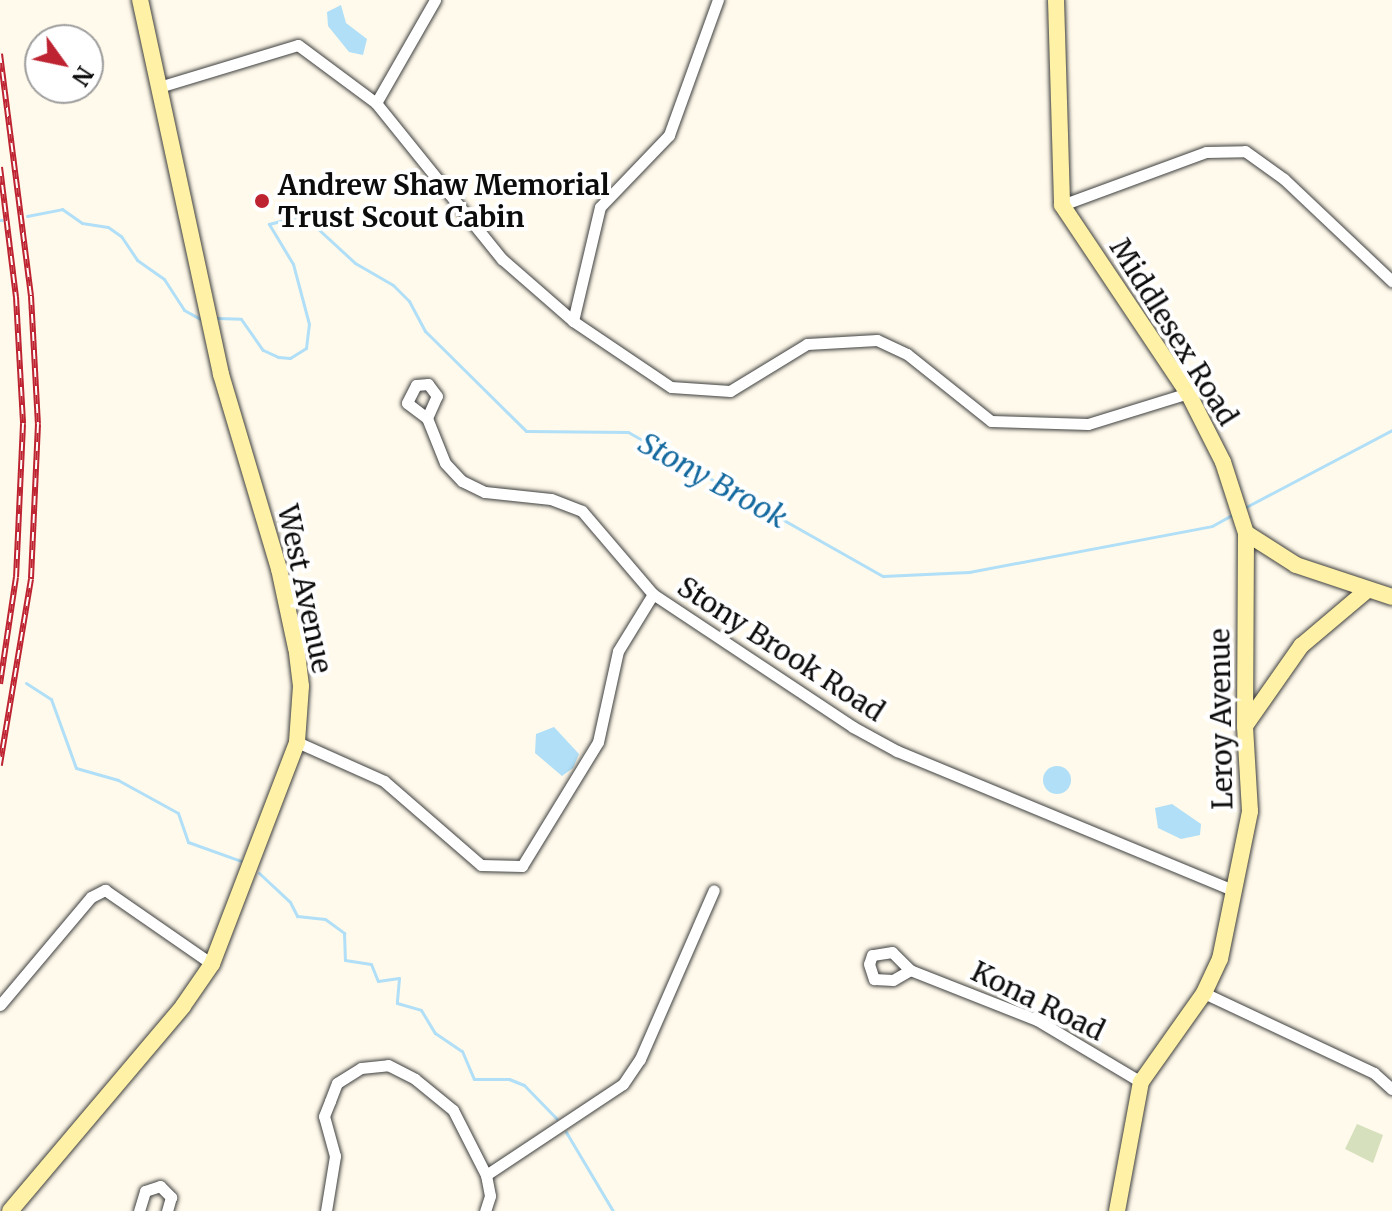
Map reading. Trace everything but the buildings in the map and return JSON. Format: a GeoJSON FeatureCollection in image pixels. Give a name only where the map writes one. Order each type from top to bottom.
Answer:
{"type":"FeatureCollection","features":[{"type":"Feature","properties":{"kind":"main road","name":"West Avenue"},"geometry":{"type":"LineString","coordinates":[[10,1211],[175,1016],[212,964],[297,742],[301,686],[296,648],[279,569],[221,374],[140,0]]}},
{"type":"Feature","properties":{"kind":"main road"},"geometry":{"type":"LineString","coordinates":[[1056,0],[1062,205]]}},
{"type":"Feature","properties":{"kind":"main road","name":"Middlesex Road"},"geometry":{"type":"LineString","coordinates":[[1062,205],[1188,393],[1223,462],[1246,533]]}},
{"type":"Feature","properties":{"kind":"main road"},"geometry":{"type":"LineString","coordinates":[[1246,533],[1296,565],[1366,591],[1392,597]]}},
{"type":"Feature","properties":{"kind":"main road","name":"Leroy Avenue"},"geometry":{"type":"LineString","coordinates":[[1117,1211],[1141,1082],[1204,993],[1220,959],[1250,811],[1245,726],[1246,533]]}},
{"type":"Feature","properties":{"kind":"main road"},"geometry":{"type":"LineString","coordinates":[[1245,726],[1301,646],[1366,591]]}},
{"type":"Feature","properties":{"kind":"street"},"geometry":{"type":"LineString","coordinates":[[376,103],[435,0]]}},
{"type":"Feature","properties":{"kind":"street"},"geometry":{"type":"LineString","coordinates":[[573,321],[600,207],[669,135],[718,0]]}},
{"type":"Feature","properties":{"kind":"street"},"geometry":{"type":"LineString","coordinates":[[159,87],[298,45],[376,103],[502,259],[573,321],[671,387],[730,391],[807,344],[877,340],[907,354],[991,421],[1088,424],[1188,393]]}},
{"type":"Feature","properties":{"kind":"street"},"geometry":{"type":"LineString","coordinates":[[1062,205],[1206,152],[1245,151],[1284,179],[1392,281]]}},
{"type":"Feature","properties":{"kind":"street"},"geometry":{"type":"LineString","coordinates":[[427,418],[445,463],[473,488],[551,499],[582,511],[653,594]]}},
{"type":"Feature","properties":{"kind":"street","name":"Stony Brook Road"},"geometry":{"type":"LineString","coordinates":[[297,742],[384,781],[481,865],[522,866],[598,742],[618,651],[653,594],[827,711],[897,751],[1233,890]]}},
{"type":"Feature","properties":{"kind":"street"},"geometry":{"type":"LineString","coordinates":[[0,1005],[91,897],[105,890],[212,964]]}},
{"type":"Feature","properties":{"kind":"street"},"geometry":{"type":"LineString","coordinates":[[486,1175],[623,1084],[640,1059],[714,890]]}},
{"type":"Feature","properties":{"kind":"street","name":"Kona Road"},"geometry":{"type":"LineString","coordinates":[[910,970],[1037,1020],[1141,1082]]}},
{"type":"Feature","properties":{"kind":"street"},"geometry":{"type":"LineString","coordinates":[[1204,993],[1374,1073],[1392,1089]]}},
{"type":"Feature","properties":{"kind":"street"},"geometry":{"type":"LineString","coordinates":[[326,1211],[335,1156],[324,1116],[337,1083],[361,1068],[388,1065],[436,1094],[453,1110],[486,1175],[490,1196],[485,1211]]}},
{"type":"Feature","properties":{"kind":"street"},"geometry":{"type":"LineString","coordinates":[[139,1211],[145,1191],[160,1186],[171,1197],[167,1211]]}},
{"type":"Feature","properties":{"kind":"green space"},"geometry":{"type":"Polygon","coordinates":[[[1357,1124],[1383,1135],[1373,1163],[1345,1149],[1357,1124]]]}},
{"type":"Feature","properties":{"kind":"water"},"geometry":{"type":"Polygon","coordinates":[[[341,5],[346,23],[367,39],[363,55],[349,52],[328,26],[327,12],[341,5]]]}},
{"type":"Feature","properties":{"kind":"water"},"geometry":{"type":"Polygon","coordinates":[[[554,727],[579,754],[573,768],[562,776],[535,753],[536,734],[554,727]]]}},
{"type":"Feature","properties":{"kind":"water"},"geometry":{"type":"Polygon","coordinates":[[[1057,766],[1067,770],[1071,780],[1067,790],[1057,794],[1047,790],[1043,780],[1047,770],[1057,766]]]}},
{"type":"Feature","properties":{"kind":"water"},"geometry":{"type":"Polygon","coordinates":[[[1172,804],[1201,824],[1200,835],[1181,839],[1158,828],[1155,808],[1172,804]]]}},
{"type":"Feature","properties":{"kind":"waterway","name":"Stony Brook"},"geometry":{"type":"LineString","coordinates":[[27,216],[62,209],[82,223],[108,227],[121,236],[137,260],[164,279],[184,310],[202,320]]}},
{"type":"Feature","properties":{"kind":"waterway","name":"Stony Brook"},"geometry":{"type":"LineString","coordinates":[[217,318],[241,319],[263,350],[278,357],[290,358],[306,348],[309,324],[293,264],[269,224],[303,215],[355,263],[393,285],[409,301],[425,331],[526,431],[628,432],[883,576],[969,572],[1212,526],[1232,515]]}},
{"type":"Feature","properties":{"kind":"waterway","name":"Stony Brook"},"geometry":{"type":"LineString","coordinates":[[1246,507],[1392,430]]}},
{"type":"Feature","properties":{"kind":"waterway"},"geometry":{"type":"LineString","coordinates":[[26,683],[51,699],[76,768],[118,780],[178,813],[188,842],[241,861]]}},
{"type":"Feature","properties":{"kind":"waterway"},"geometry":{"type":"LineString","coordinates":[[259,873],[290,902],[297,916],[325,919],[344,933],[345,960],[371,964],[378,981],[399,978],[397,1003],[421,1010],[435,1033],[462,1051],[474,1079],[509,1079],[524,1085],[557,1119]]}},
{"type":"Feature","properties":{"kind":"waterway"},"geometry":{"type":"LineString","coordinates":[[566,1132],[613,1211]]}},
{"type":"Feature","properties":{"kind":"railway"},"geometry":{"type":"LineString","coordinates":[[0,54],[31,296],[38,424],[31,579],[0,765]]}},
{"type":"Feature","properties":{"kind":"railway"},"geometry":{"type":"LineString","coordinates":[[0,167],[16,297],[23,424],[16,577],[0,684]]}},
{"type":"Feature","properties":{"kind":"place","name":"Andrew Shaw Memorial Trust Scout Cabin"},"geometry":{"type":"Point","coordinates":[262,201]}}]}
